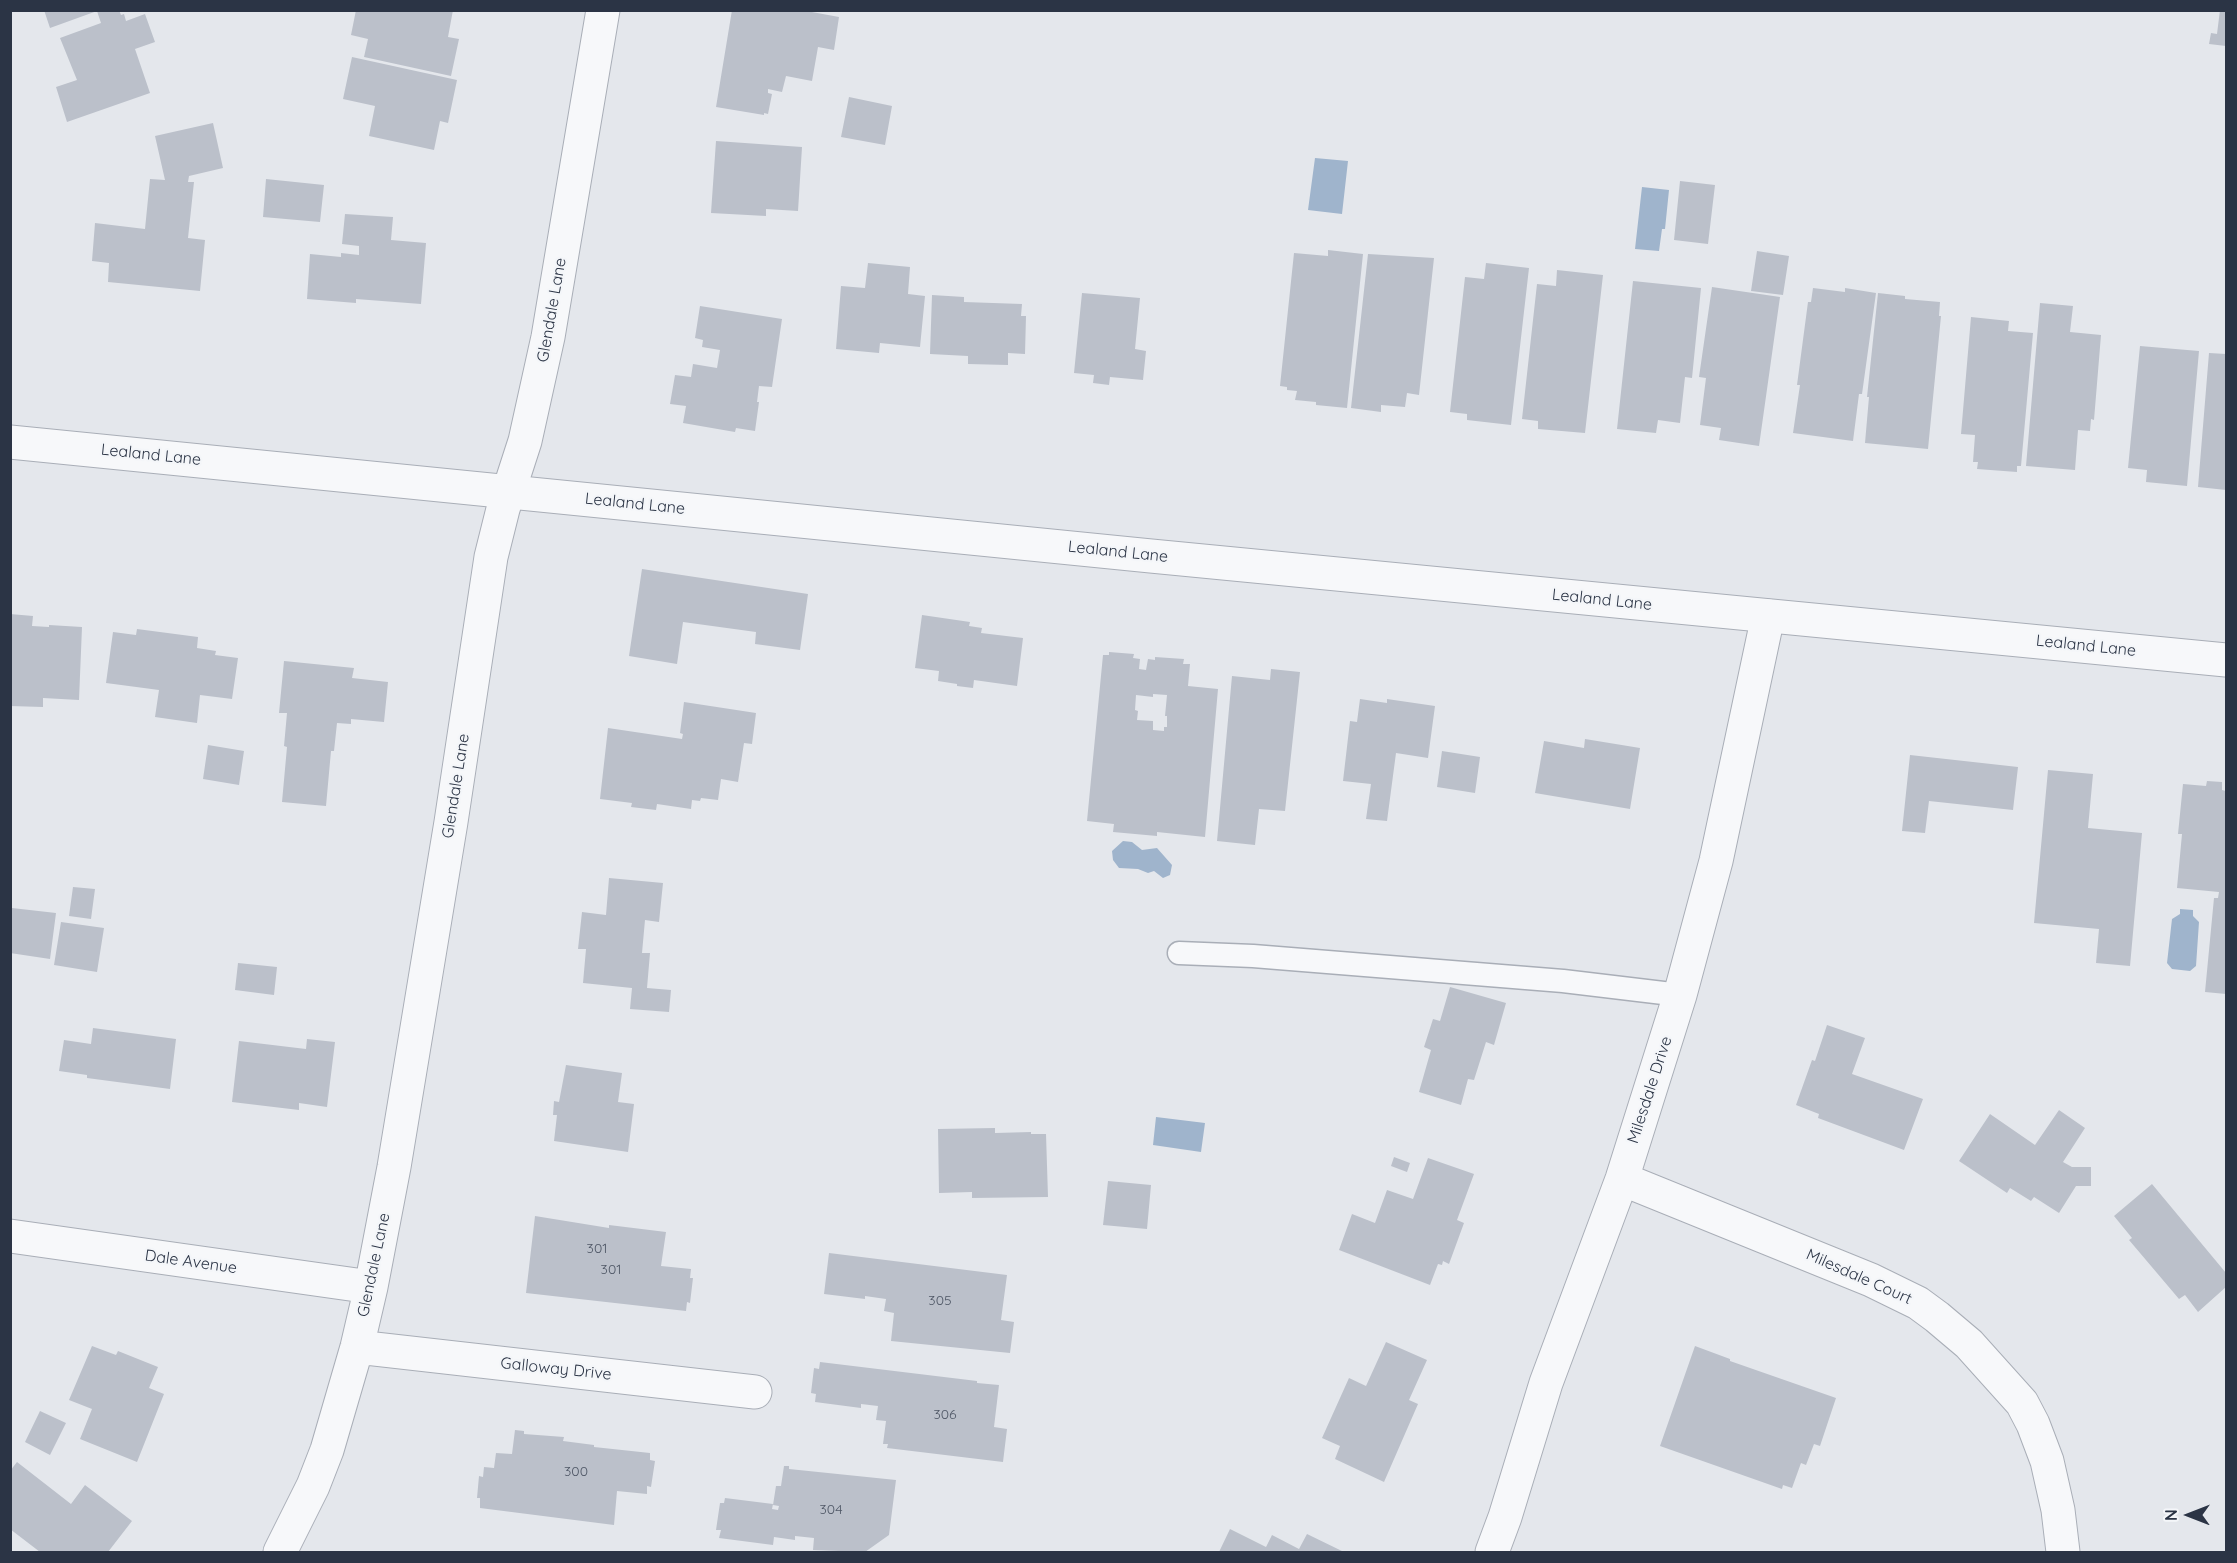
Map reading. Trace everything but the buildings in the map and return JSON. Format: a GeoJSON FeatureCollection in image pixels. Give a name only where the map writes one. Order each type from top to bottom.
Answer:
{"type":"FeatureCollection","features":[{"type":"Feature","properties":{"kind":"street","name":"Glendale Lane"},"geometry":{"type":"LineString","coordinates":[[280,1552],[313,1486],[327,1450],[357,1347],[371,1287],[394,1167],[447,845],[491,557],[534,405],[548,337],[603,10]]}},
{"type":"Feature","properties":{"kind":"street","name":"Lealand Lane"},"geometry":{"type":"LineString","coordinates":[[10,442],[2226,660]]}},
{"type":"Feature","properties":{"kind":"street","name":"Milesdale Drive"},"geometry":{"type":"LineString","coordinates":[[1492,1552],[1506,1517],[1546,1383],[1622,1179],[1680,994],[1716,861],[1767,616]]}},
{"type":"Feature","properties":{"kind":"street","name":"Milesdale Court"},"geometry":{"type":"LineString","coordinates":[[1622,1179],[1871,1280],[1918,1303],[1949,1327],[1969,1344],[2002,1379],[2022,1403],[2033,1424],[2047,1461],[2058,1510],[2062,1552]]}},
{"type":"Feature","properties":{"kind":"street","name":"Dale Avenue"},"geometry":{"type":"LineString","coordinates":[[10,1236],[371,1287]]}},
{"type":"Feature","properties":{"kind":"street","name":"Galloway Drive"},"geometry":{"type":"LineString","coordinates":[[357,1347],[755,1392]]}},
{"type":"Feature","properties":{"kind":"lane"},"geometry":{"type":"LineString","coordinates":[[1179,953],[1253,956],[1563,981],[1680,994]]}},
{"type":"Feature","properties":{"kind":"water"},"geometry":{"type":"Polygon","coordinates":[[[1315,158],[1348,161],[1342,214],[1308,210],[1315,158]]]}},
{"type":"Feature","properties":{"kind":"water"},"geometry":{"type":"Polygon","coordinates":[[[1642,187],[1669,190],[1665,229],[1662,229],[1659,251],[1635,249],[1642,187]]]}},
{"type":"Feature","properties":{"kind":"water"},"geometry":{"type":"Polygon","coordinates":[[[1123,841],[1132,842],[1142,850],[1157,848],[1172,865],[1170,875],[1163,878],[1154,871],[1148,873],[1138,869],[1119,868],[1113,860],[1112,851],[1123,841]]]}},
{"type":"Feature","properties":{"kind":"water"},"geometry":{"type":"Polygon","coordinates":[[[2180,909],[2193,910],[2193,916],[2199,922],[2196,966],[2190,971],[2172,969],[2167,963],[2172,919],[2180,914],[2180,909]]]}},
{"type":"Feature","properties":{"kind":"water"},"geometry":{"type":"Polygon","coordinates":[[[1156,1117],[1205,1123],[1201,1152],[1153,1145],[1156,1117]]]}}]}
